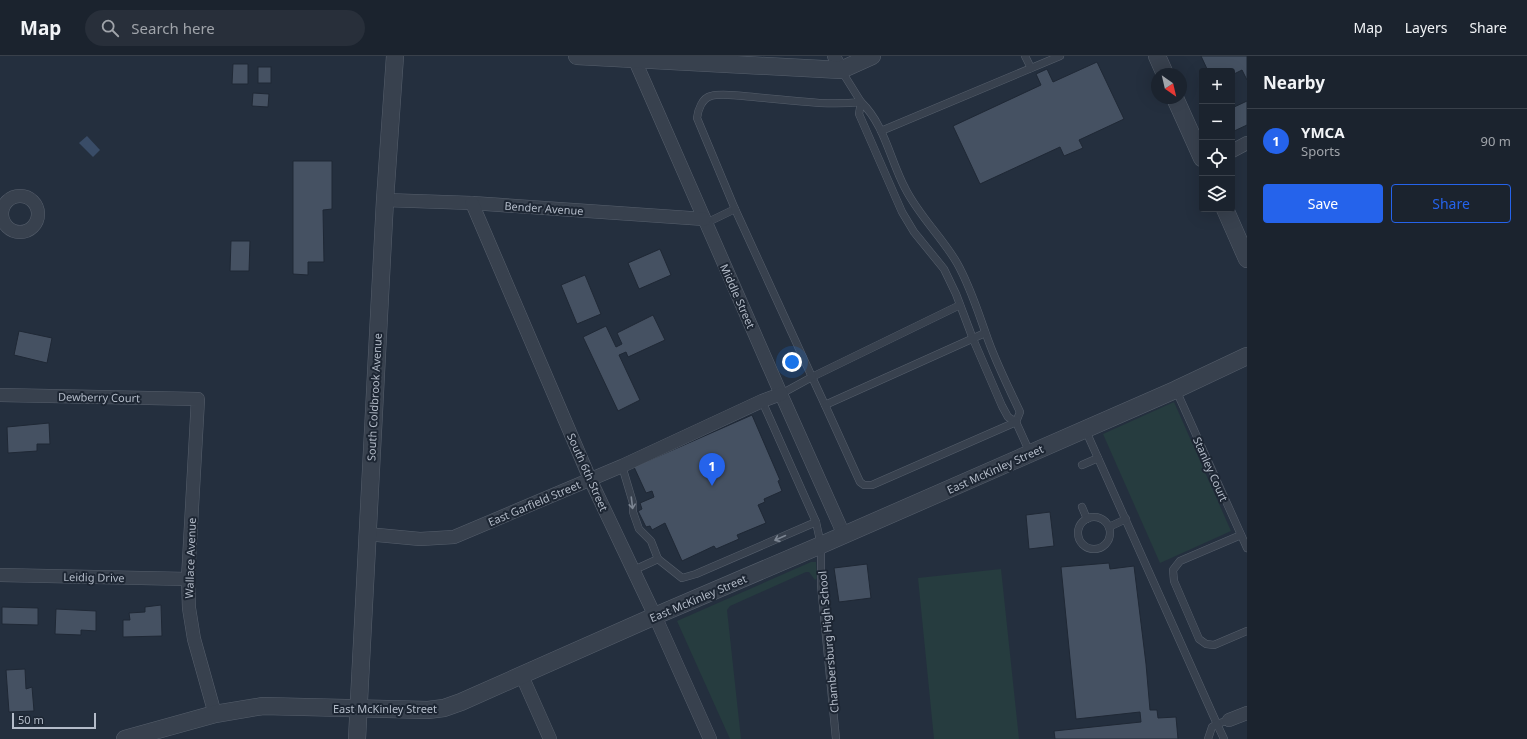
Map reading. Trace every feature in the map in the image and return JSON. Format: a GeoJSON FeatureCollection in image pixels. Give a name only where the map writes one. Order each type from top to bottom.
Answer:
{"type":"FeatureCollection","features":[{"type":"Feature","properties":{"kind":"street","name":"South Coldbrook Avenue"},"geometry":{"type":"LineString","coordinates":[[357,739],[385,200],[395,56]]}},
{"type":"Feature","properties":{"kind":"street"},"geometry":{"type":"LineString","coordinates":[[577,56],[837,63],[872,56]]}},
{"type":"Feature","properties":{"kind":"street"},"geometry":{"type":"LineString","coordinates":[[1157,56],[1162,68]]}},
{"type":"Feature","properties":{"kind":"street","name":"Middle Street"},"geometry":{"type":"LineString","coordinates":[[634,58],[844,535]]}},
{"type":"Feature","properties":{"kind":"street"},"geometry":{"type":"LineString","coordinates":[[1179,104],[1199,151]]}},
{"type":"Feature","properties":{"kind":"street"},"geometry":{"type":"LineString","coordinates":[[1235,149],[1247,143]]}},
{"type":"Feature","properties":{"kind":"street","name":"Bender Avenue"},"geometry":{"type":"LineString","coordinates":[[385,200],[472,203],[705,221]]}},
{"type":"Feature","properties":{"kind":"street","name":"South 6th Street"},"geometry":{"type":"LineString","coordinates":[[472,203],[590,479],[634,570],[710,739]]}},
{"type":"Feature","properties":{"kind":"street"},"geometry":{"type":"LineString","coordinates":[[1226,212],[1246,254]]}},
{"type":"Feature","properties":{"kind":"street","name":"East McKinley Street"},"geometry":{"type":"LineString","coordinates":[[125,739],[215,714],[263,706],[428,710],[444,708],[522,676],[655,616],[1175,390],[1247,356]]}},
{"type":"Feature","properties":{"kind":"street","name":"East Garfield Street"},"geometry":{"type":"LineString","coordinates":[[367,534],[420,539],[454,536],[622,466],[762,401],[781,394]]}},
{"type":"Feature","properties":{"kind":"street","name":"Dewberry Court"},"geometry":{"type":"LineString","coordinates":[[0,395],[198,399]]}},
{"type":"Feature","properties":{"kind":"street","name":"Wallace Avenue"},"geometry":{"type":"LineString","coordinates":[[198,399],[188,579],[189,608],[194,639],[215,714]]}},
{"type":"Feature","properties":{"kind":"street","name":"Leidig Drive"},"geometry":{"type":"LineString","coordinates":[[0,575],[188,579]]}},
{"type":"Feature","properties":{"kind":"street"},"geometry":{"type":"LineString","coordinates":[[522,676],[550,739]]}},
{"type":"Feature","properties":{"kind":"street"},"geometry":{"type":"LineString","coordinates":[[1223,722],[1247,713]]}},
{"type":"Feature","properties":{"kind":"lane"},"geometry":{"type":"LineString","coordinates":[[1025,56],[1031,68]]}},
{"type":"Feature","properties":{"kind":"lane"},"geometry":{"type":"LineString","coordinates":[[881,131],[1060,56]]}},
{"type":"Feature","properties":{"kind":"lane"},"geometry":{"type":"LineString","coordinates":[[837,63],[861,102],[871,112],[881,131],[907,193],[917,209],[957,262],[969,286],[985,333],[999,367],[1020,412],[1016,422],[872,485],[864,485],[860,482],[735,209],[697,118],[704,100],[711,96],[736,96],[841,104],[861,102]]}},
{"type":"Feature","properties":{"kind":"lane"},"geometry":{"type":"LineString","coordinates":[[861,102],[858,114],[902,212],[914,232],[944,269],[956,294],[973,339],[1002,406],[1008,417],[1016,422],[1030,453]]}},
{"type":"Feature","properties":{"kind":"lane"},"geometry":{"type":"LineString","coordinates":[[705,221],[735,209]]}},
{"type":"Feature","properties":{"kind":"lane"},"geometry":{"type":"LineString","coordinates":[[947,276],[960,269]]}},
{"type":"Feature","properties":{"kind":"lane"},"geometry":{"type":"LineString","coordinates":[[781,394],[812,377],[960,305]]}},
{"type":"Feature","properties":{"kind":"lane"},"geometry":{"type":"LineString","coordinates":[[825,405],[985,333]]}},
{"type":"Feature","properties":{"kind":"lane","name":"Stanley Court"},"geometry":{"type":"LineString","coordinates":[[1175,390],[1247,548]]}},
{"type":"Feature","properties":{"kind":"lane","name":"Chambersburg High School"},"geometry":{"type":"LineString","coordinates":[[762,401],[816,522],[821,545],[821,585],[836,739]]}},
{"type":"Feature","properties":{"kind":"lane"},"geometry":{"type":"LineString","coordinates":[[1085,429],[1126,519],[1223,722],[1224,739]]}},
{"type":"Feature","properties":{"kind":"lane"},"geometry":{"type":"LineString","coordinates":[[1082,465],[1098,458]]}},
{"type":"Feature","properties":{"kind":"lane"},"geometry":{"type":"LineString","coordinates":[[622,466],[634,504],[633,512],[639,529],[651,541],[658,559],[682,578],[696,574],[816,522]]}},
{"type":"Feature","properties":{"kind":"lane"},"geometry":{"type":"LineString","coordinates":[[1082,507],[1087,519]]}},
{"type":"Feature","properties":{"kind":"lane"},"geometry":{"type":"LineString","coordinates":[[1099,518],[1104,520],[1109,527],[1110,534],[1106,544],[1097,548],[1087,547],[1083,544],[1079,535],[1081,525],[1087,519],[1099,518]]}},
{"type":"Feature","properties":{"kind":"lane"},"geometry":{"type":"LineString","coordinates":[[1109,527],[1126,519]]}},
{"type":"Feature","properties":{"kind":"lane"},"geometry":{"type":"LineString","coordinates":[[1241,535],[1180,561],[1173,570],[1174,581],[1199,639],[1206,644],[1214,645],[1247,631]]}},
{"type":"Feature","properties":{"kind":"lane"},"geometry":{"type":"LineString","coordinates":[[634,570],[658,559]]}},
{"type":"Feature","properties":{"kind":"lane"},"geometry":{"type":"LineString","coordinates":[[1208,739],[1212,727],[1223,722]]}},
{"type":"Feature","properties":{"kind":"green space"},"geometry":{"type":"Polygon","coordinates":[[[1174,402],[1231,531],[1160,563],[1103,434],[1174,402]]]}},
{"type":"Feature","properties":{"kind":"green space"},"geometry":{"type":"Polygon","coordinates":[[[811,562],[816,562],[817,578],[815,580],[809,572],[806,572],[730,606],[727,610],[741,739],[730,739],[677,621],[811,562]]]}},
{"type":"Feature","properties":{"kind":"green space"},"geometry":{"type":"Polygon","coordinates":[[[1001,569],[1019,739],[934,739],[918,578],[1001,569]]]}},
{"type":"Feature","properties":{"kind":"water"},"geometry":{"type":"Polygon","coordinates":[[[87,136],[100,150],[93,157],[79,143],[87,136]]]}},
{"type":"Feature","properties":{"kind":"building"},"geometry":{"type":"Polygon","coordinates":[[[1201,56],[1247,56],[1247,80],[1242,70],[1235,74],[1235,68],[1207,68],[1201,56]]]}},
{"type":"Feature","properties":{"kind":"building"},"geometry":{"type":"Polygon","coordinates":[[[1097,62],[1124,119],[1079,140],[1083,148],[1064,156],[1060,147],[980,184],[953,126],[1041,85],[1036,74],[1047,69],[1053,82],[1097,62]]]}},
{"type":"Feature","properties":{"kind":"building"},"geometry":{"type":"Polygon","coordinates":[[[233,64],[248,64],[248,84],[232,84],[233,64]]]}},
{"type":"Feature","properties":{"kind":"building"},"geometry":{"type":"Polygon","coordinates":[[[258,67],[271,67],[271,83],[258,83],[258,67]]]}},
{"type":"Feature","properties":{"kind":"building"},"geometry":{"type":"Polygon","coordinates":[[[253,93],[269,94],[268,107],[252,106],[253,93]]]}},
{"type":"Feature","properties":{"kind":"building"},"geometry":{"type":"Polygon","coordinates":[[[1247,101],[1247,125],[1235,131],[1235,107],[1247,101]]]}},
{"type":"Feature","properties":{"kind":"building"},"geometry":{"type":"Polygon","coordinates":[[[293,161],[332,161],[332,209],[323,210],[324,262],[308,262],[308,275],[293,274],[293,161]]]}},
{"type":"Feature","properties":{"kind":"building"},"geometry":{"type":"Polygon","coordinates":[[[231,241],[250,241],[249,271],[230,271],[231,241]]]}},
{"type":"Feature","properties":{"kind":"building"},"geometry":{"type":"Polygon","coordinates":[[[660,249],[671,275],[639,289],[628,263],[660,249]]]}},
{"type":"Feature","properties":{"kind":"building"},"geometry":{"type":"Polygon","coordinates":[[[585,275],[601,314],[577,324],[561,285],[585,275]]]}},
{"type":"Feature","properties":{"kind":"building"},"geometry":{"type":"Polygon","coordinates":[[[653,315],[665,340],[628,357],[626,352],[619,355],[640,400],[618,411],[583,337],[606,326],[616,347],[622,344],[617,333],[653,315]]]}},
{"type":"Feature","properties":{"kind":"building"},"geometry":{"type":"Polygon","coordinates":[[[19,331],[52,338],[47,363],[14,355],[19,331]]]}},
{"type":"Feature","properties":{"kind":"building"},"geometry":{"type":"Polygon","coordinates":[[[752,415],[780,480],[778,481],[782,491],[764,499],[765,502],[758,505],[766,523],[737,535],[739,539],[716,549],[714,546],[682,561],[665,523],[652,530],[650,526],[646,527],[638,511],[642,509],[640,503],[654,497],[652,491],[646,493],[634,467],[752,415]]]}},
{"type":"Feature","properties":{"kind":"building"},"geometry":{"type":"Polygon","coordinates":[[[49,423],[50,444],[37,444],[37,451],[8,453],[7,427],[49,423]]]}},
{"type":"Feature","properties":{"kind":"building"},"geometry":{"type":"Polygon","coordinates":[[[1050,512],[1054,546],[1029,549],[1026,515],[1050,512]]]}},
{"type":"Feature","properties":{"kind":"building"},"geometry":{"type":"Polygon","coordinates":[[[1109,563],[1110,569],[1134,566],[1150,710],[1157,710],[1158,718],[1176,717],[1178,739],[1055,739],[1054,731],[1141,722],[1140,712],[1076,719],[1061,567],[1109,563]]]}},
{"type":"Feature","properties":{"kind":"building"},"geometry":{"type":"Polygon","coordinates":[[[867,564],[871,598],[839,602],[834,568],[867,564]]]}},
{"type":"Feature","properties":{"kind":"building"},"geometry":{"type":"Polygon","coordinates":[[[161,605],[162,636],[123,637],[123,620],[130,620],[129,613],[145,612],[145,607],[161,605]]]}},
{"type":"Feature","properties":{"kind":"building"},"geometry":{"type":"Polygon","coordinates":[[[2,607],[38,608],[38,625],[2,624],[2,607]]]}},
{"type":"Feature","properties":{"kind":"building"},"geometry":{"type":"Polygon","coordinates":[[[56,609],[96,611],[96,631],[81,630],[81,635],[55,634],[56,609]]]}},
{"type":"Feature","properties":{"kind":"building"},"geometry":{"type":"Polygon","coordinates":[[[25,669],[26,689],[32,687],[34,711],[9,712],[6,670],[25,669]]]}},
{"type":"Feature","properties":{"kind":"place","name":"YMCA"},"geometry":{"type":"Point","coordinates":[712,486]}}]}
